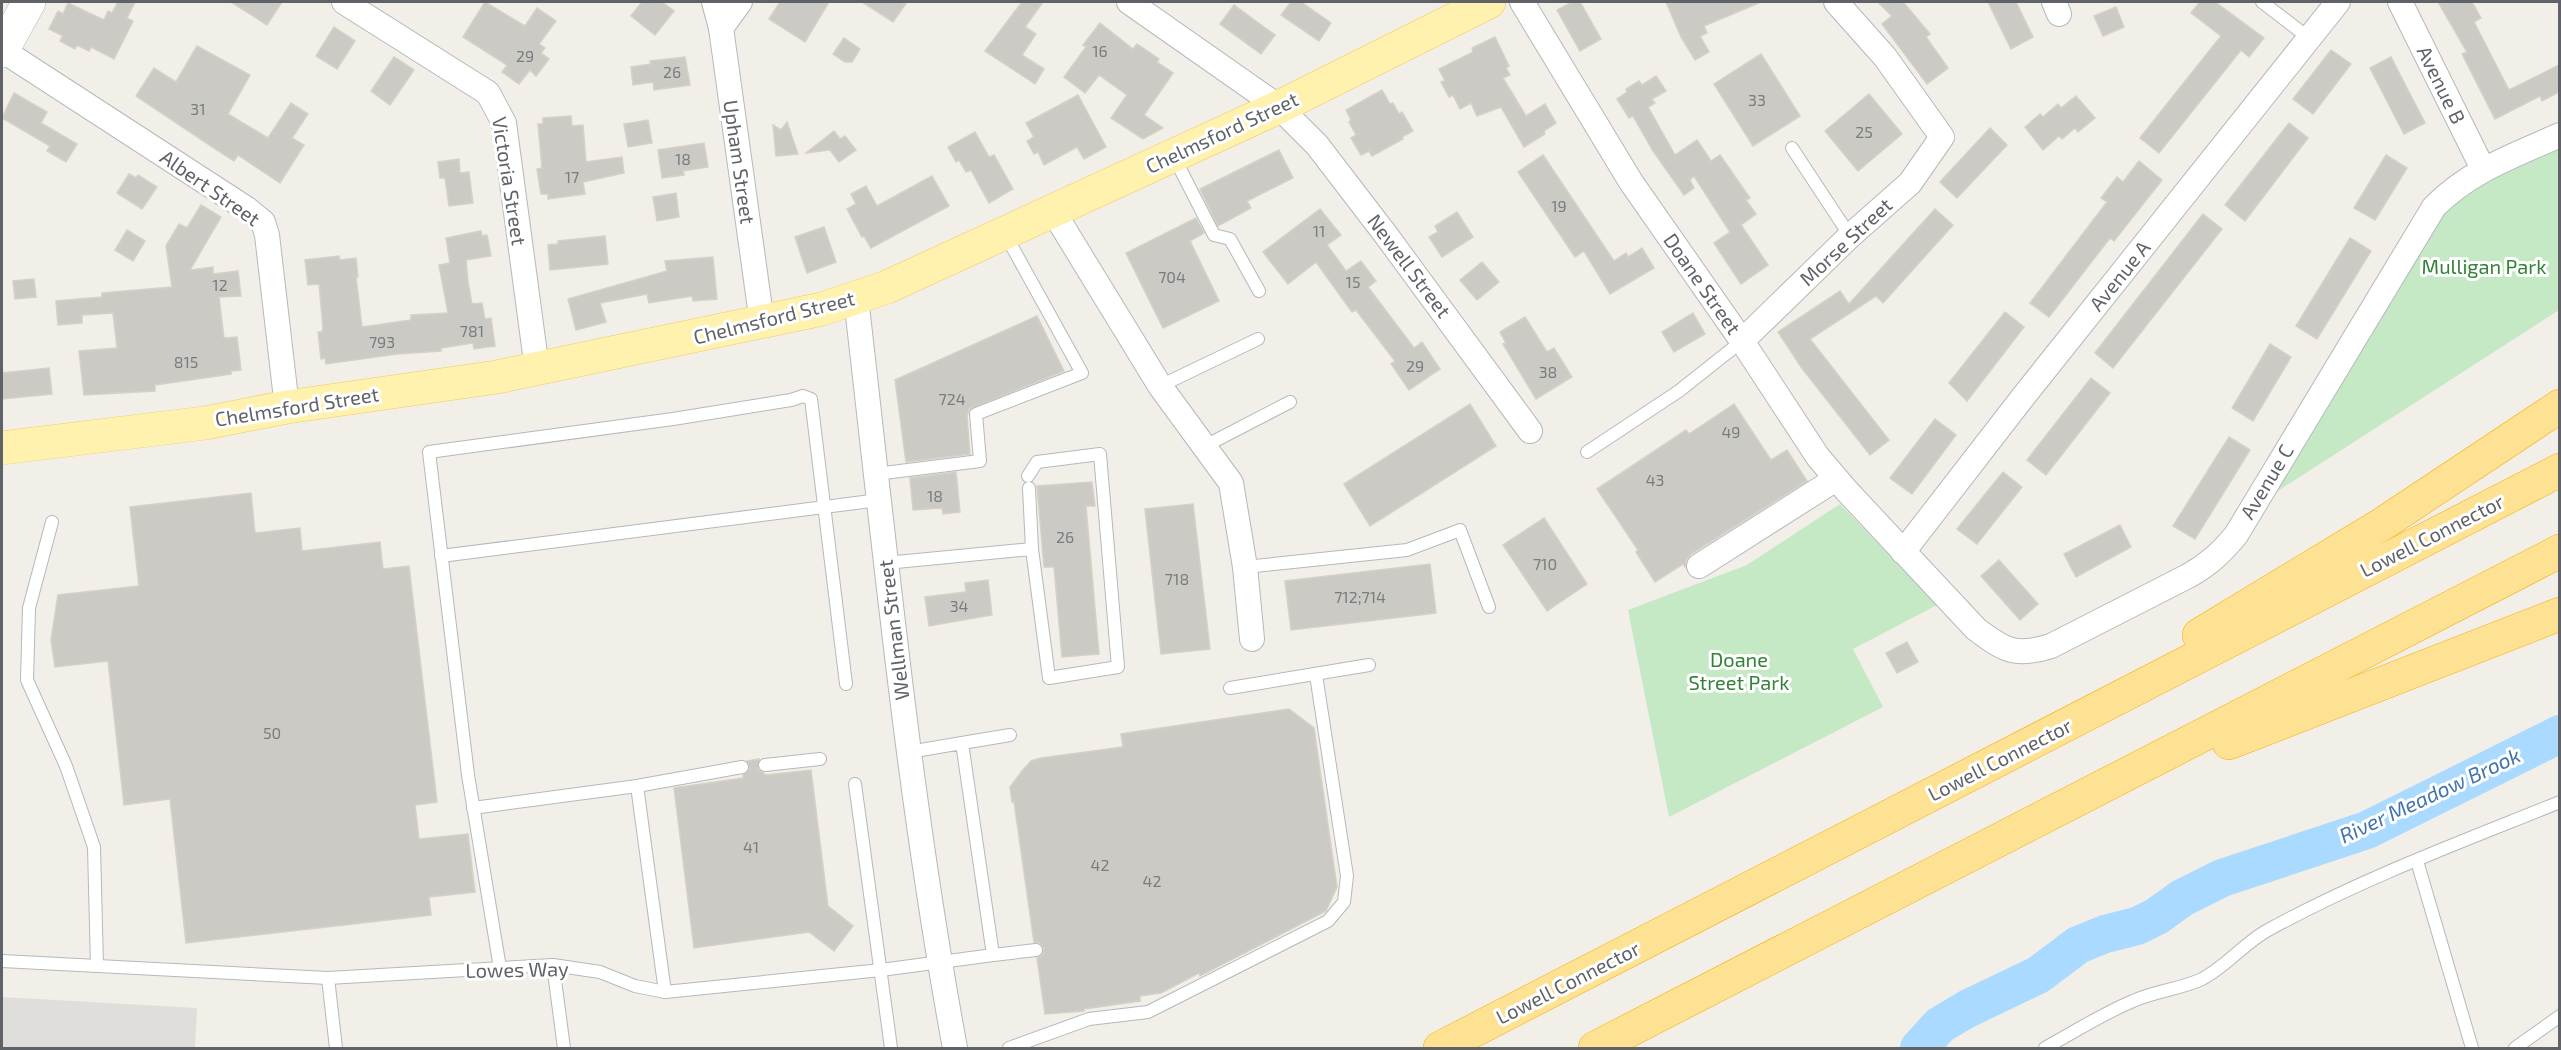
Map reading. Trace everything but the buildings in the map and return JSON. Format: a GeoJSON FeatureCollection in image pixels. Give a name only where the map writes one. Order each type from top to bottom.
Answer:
{"type":"FeatureCollection","features":[{"type":"Feature","properties":{"kind":"highway"},"geometry":{"type":"LineString","coordinates":[[2040,740],[2112,689],[2376,528],[2559,406]]}},
{"type":"Feature","properties":{"kind":"highway","name":"Lowell Connector"},"geometry":{"type":"LineString","coordinates":[[1440,1048],[2559,470]]}},
{"type":"Feature","properties":{"kind":"highway"},"geometry":{"type":"LineString","coordinates":[[1595,1048],[2559,551]]}},
{"type":"Feature","properties":{"kind":"highway"},"geometry":{"type":"LineString","coordinates":[[2073,803],[2559,614]]}},
{"type":"Feature","properties":{"kind":"main road","name":"Chelmsford Street"},"geometry":{"type":"LineString","coordinates":[[2,447],[205,423],[287,407],[537,369],[822,309],[856,298],[1004,234],[1279,107],[1474,4]]}},
{"type":"Feature","properties":{"kind":"main road"},"geometry":{"type":"LineString","coordinates":[[2,50],[20,5]]}},
{"type":"Feature","properties":{"kind":"street","name":"Victoria Street"},"geometry":{"type":"LineString","coordinates":[[344,2],[488,93],[497,107],[504,123],[537,369]]}},
{"type":"Feature","properties":{"kind":"street","name":"Upham Street"},"geometry":{"type":"LineString","coordinates":[[714,2],[721,28],[762,323]]}},
{"type":"Feature","properties":{"kind":"street"},"geometry":{"type":"LineString","coordinates":[[721,28],[740,2]]}},
{"type":"Feature","properties":{"kind":"street","name":"Newell Street"},"geometry":{"type":"LineString","coordinates":[[1129,2],[1279,107],[1317,145],[1530,431]]}},
{"type":"Feature","properties":{"kind":"street","name":"Doane Street"},"geometry":{"type":"LineString","coordinates":[[1522,2],[1631,182],[1742,341],[1794,423],[1836,479],[1903,552]]}},
{"type":"Feature","properties":{"kind":"street","name":"Morse Street"},"geometry":{"type":"LineString","coordinates":[[1742,341],[1850,236],[1910,183],[1942,137],[1885,57],[1836,2]]}},
{"type":"Feature","properties":{"kind":"street","name":"Avenue A"},"geometry":{"type":"LineString","coordinates":[[1903,552],[2023,397],[2338,2]]}},
{"type":"Feature","properties":{"kind":"street","name":"Avenue B"},"geometry":{"type":"LineString","coordinates":[[2400,2],[2483,169]]}},
{"type":"Feature","properties":{"kind":"street","name":"Albert Street"},"geometry":{"type":"LineString","coordinates":[[2,50],[247,209],[263,222],[267,236],[287,407]]}},
{"type":"Feature","properties":{"kind":"street","name":"Avenue C"},"geometry":{"type":"LineString","coordinates":[[1903,552],[1976,629],[1998,646],[2014,652],[2034,651],[2051,645],[2210,564],[2236,535],[2434,207],[2449,192],[2483,169],[2559,135]]}},
{"type":"Feature","properties":{"kind":"street"},"geometry":{"type":"LineString","coordinates":[[1053,211],[1160,386],[1231,483],[1245,567],[1252,639]]}},
{"type":"Feature","properties":{"kind":"street","name":"Wellman Street"},"geometry":{"type":"LineString","coordinates":[[856,298],[909,752],[939,961]]}},
{"type":"Feature","properties":{"kind":"street"},"geometry":{"type":"LineString","coordinates":[[1698,566],[1836,479]]}},
{"type":"Feature","properties":{"kind":"street"},"geometry":{"type":"LineString","coordinates":[[939,961],[955,1048]]}},
{"type":"Feature","properties":{"kind":"lane"},"geometry":{"type":"LineString","coordinates":[[2262,2],[2309,38]]}},
{"type":"Feature","properties":{"kind":"lane"},"geometry":{"type":"LineString","coordinates":[[1792,148],[1850,236]]}},
{"type":"Feature","properties":{"kind":"lane"},"geometry":{"type":"LineString","coordinates":[[1173,156],[1214,235],[1230,239],[1259,291]]}},
{"type":"Feature","properties":{"kind":"lane"},"geometry":{"type":"LineString","coordinates":[[876,474],[980,461],[976,414],[1082,373],[1004,234]]}},
{"type":"Feature","properties":{"kind":"lane"},"geometry":{"type":"LineString","coordinates":[[1160,386],[1258,339]]}},
{"type":"Feature","properties":{"kind":"lane"},"geometry":{"type":"LineString","coordinates":[[1587,452],[1679,391],[1742,341]]}},
{"type":"Feature","properties":{"kind":"lane"},"geometry":{"type":"LineString","coordinates":[[500,968],[473,808],[429,452],[673,419],[791,400],[803,396],[811,399],[846,684]]}},
{"type":"Feature","properties":{"kind":"lane"},"geometry":{"type":"LineString","coordinates":[[1205,446],[1290,402]]}},
{"type":"Feature","properties":{"kind":"lane"},"geometry":{"type":"LineString","coordinates":[[1100,454],[1118,667],[1049,678],[1032,549],[1029,482],[1037,462],[1100,454]]}},
{"type":"Feature","properties":{"kind":"lane"},"geometry":{"type":"LineString","coordinates":[[441,556],[879,500]]}},
{"type":"Feature","properties":{"kind":"lane"},"geometry":{"type":"LineString","coordinates":[[52,522],[29,608],[27,680],[66,766],[94,847],[97,966]]}},
{"type":"Feature","properties":{"kind":"lane"},"geometry":{"type":"LineString","coordinates":[[1245,567],[1407,550],[1460,530],[1489,607]]}},
{"type":"Feature","properties":{"kind":"lane"},"geometry":{"type":"LineString","coordinates":[[886,563],[1032,549]]}},
{"type":"Feature","properties":{"kind":"lane"},"geometry":{"type":"LineString","coordinates":[[1230,688],[1369,665]]}},
{"type":"Feature","properties":{"kind":"lane"},"geometry":{"type":"LineString","coordinates":[[1009,1048],[1089,1019],[1148,1012],[1328,921],[1344,902],[1347,876],[1317,675]]}},
{"type":"Feature","properties":{"kind":"lane"},"geometry":{"type":"LineString","coordinates":[[909,752],[1010,735]]}},
{"type":"Feature","properties":{"kind":"lane"},"geometry":{"type":"LineString","coordinates":[[962,743],[993,955]]}},
{"type":"Feature","properties":{"kind":"lane"},"geometry":{"type":"LineString","coordinates":[[765,765],[820,759]]}},
{"type":"Feature","properties":{"kind":"lane"},"geometry":{"type":"LineString","coordinates":[[473,808],[637,786],[742,767]]}},
{"type":"Feature","properties":{"kind":"lane"},"geometry":{"type":"LineString","coordinates":[[855,784],[891,1048]]}},
{"type":"Feature","properties":{"kind":"lane"},"geometry":{"type":"LineString","coordinates":[[637,786],[665,992]]}},
{"type":"Feature","properties":{"kind":"lane"},"geometry":{"type":"LineString","coordinates":[[2045,1048],[2096,1018],[2135,1000],[2202,979],[2238,954],[2264,932],[2310,908],[2559,802]]}},
{"type":"Feature","properties":{"kind":"lane"},"geometry":{"type":"LineString","coordinates":[[2417,861],[2472,1048]]}},
{"type":"Feature","properties":{"kind":"lane","name":"Lowes Way"},"geometry":{"type":"LineString","coordinates":[[2,961],[328,978],[553,965],[600,972],[635,987],[665,992],[881,970],[1036,950]]}},
{"type":"Feature","properties":{"kind":"lane"},"geometry":{"type":"LineString","coordinates":[[553,965],[564,1048]]}},
{"type":"Feature","properties":{"kind":"lane"},"geometry":{"type":"LineString","coordinates":[[328,978],[336,1048]]}},
{"type":"Feature","properties":{"kind":"lane"},"geometry":{"type":"LineString","coordinates":[[2515,1048],[2520,1047],[2559,1016]]}},
{"type":"Feature","properties":{"kind":"shaded area"},"geometry":{"type":"Polygon","coordinates":[[[2,997],[197,1008],[195,1048],[2,1048],[2,997]]]}},
{"type":"Feature","properties":{"kind":"green space","name":"Mulligan Park"},"geometry":{"type":"Polygon","coordinates":[[[2559,135],[2559,310],[2250,509],[2434,207],[2559,135]]]}},
{"type":"Feature","properties":{"kind":"green space","name":"Doane Street Park"},"geometry":{"type":"Polygon","coordinates":[[[1840,504],[1937,605],[1853,649],[1883,707],[1669,817],[1628,610],[1747,565],[1840,504]]]}},
{"type":"Feature","properties":{"kind":"waterway","name":"River Meadow Brook"},"geometry":{"type":"LineString","coordinates":[[1919,1048],[1940,1025],[1967,1009],[2038,975],[2078,945],[2105,934],[2137,926],[2157,916],[2182,898],[2222,878],[2367,830],[2560,734]]}}]}
